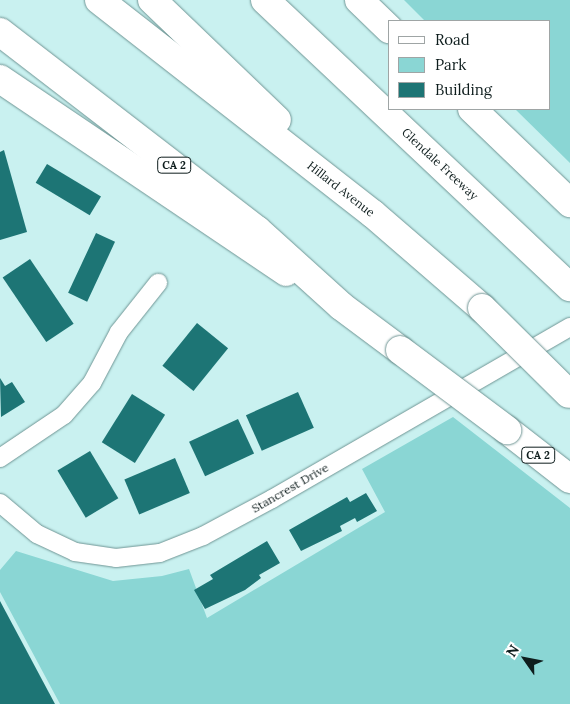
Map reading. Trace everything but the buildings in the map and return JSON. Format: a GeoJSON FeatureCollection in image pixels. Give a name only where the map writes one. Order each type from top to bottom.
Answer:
{"type":"FeatureCollection","features":[{"type":"Feature","properties":{"kind":"highway","name":"Hillard Avenue"},"geometry":{"type":"LineString","coordinates":[[99,0],[373,214],[482,308],[569,394]]}},
{"type":"Feature","properties":{"kind":"highway"},"geometry":{"type":"LineString","coordinates":[[152,0],[373,214]]}},
{"type":"Feature","properties":{"kind":"highway","name":"Glendale Freeway"},"geometry":{"type":"LineString","coordinates":[[265,0],[562,279]]}},
{"type":"Feature","properties":{"kind":"highway"},"geometry":{"type":"LineString","coordinates":[[359,0],[388,28]]}},
{"type":"Feature","properties":{"kind":"highway","name":"CA 2"},"geometry":{"type":"LineString","coordinates":[[0,32],[257,230],[341,306],[570,479]]}},
{"type":"Feature","properties":{"kind":"highway"},"geometry":{"type":"LineString","coordinates":[[0,79],[246,248],[341,306]]}},
{"type":"Feature","properties":{"kind":"highway"},"geometry":{"type":"LineString","coordinates":[[473,110],[570,203]]}},
{"type":"Feature","properties":{"kind":"street"},"geometry":{"type":"LineString","coordinates":[[0,458],[70,409],[92,383],[119,332],[158,283]]}},
{"type":"Feature","properties":{"kind":"street","name":"Stancrest Drive"},"geometry":{"type":"LineString","coordinates":[[0,503],[37,534],[75,552],[116,558],[160,553],[203,536],[263,503],[570,327]]}},
{"type":"Feature","properties":{"kind":"green space"},"geometry":{"type":"Polygon","coordinates":[[[404,0],[570,0],[570,163],[516,110],[550,110],[550,20],[424,20],[404,0]]]}},
{"type":"Feature","properties":{"kind":"green space"},"geometry":{"type":"Polygon","coordinates":[[[453,417],[570,508],[570,704],[60,704],[0,592],[0,570],[16,551],[113,581],[162,576],[189,569],[207,618],[385,512],[362,469],[453,417]]]}}]}
